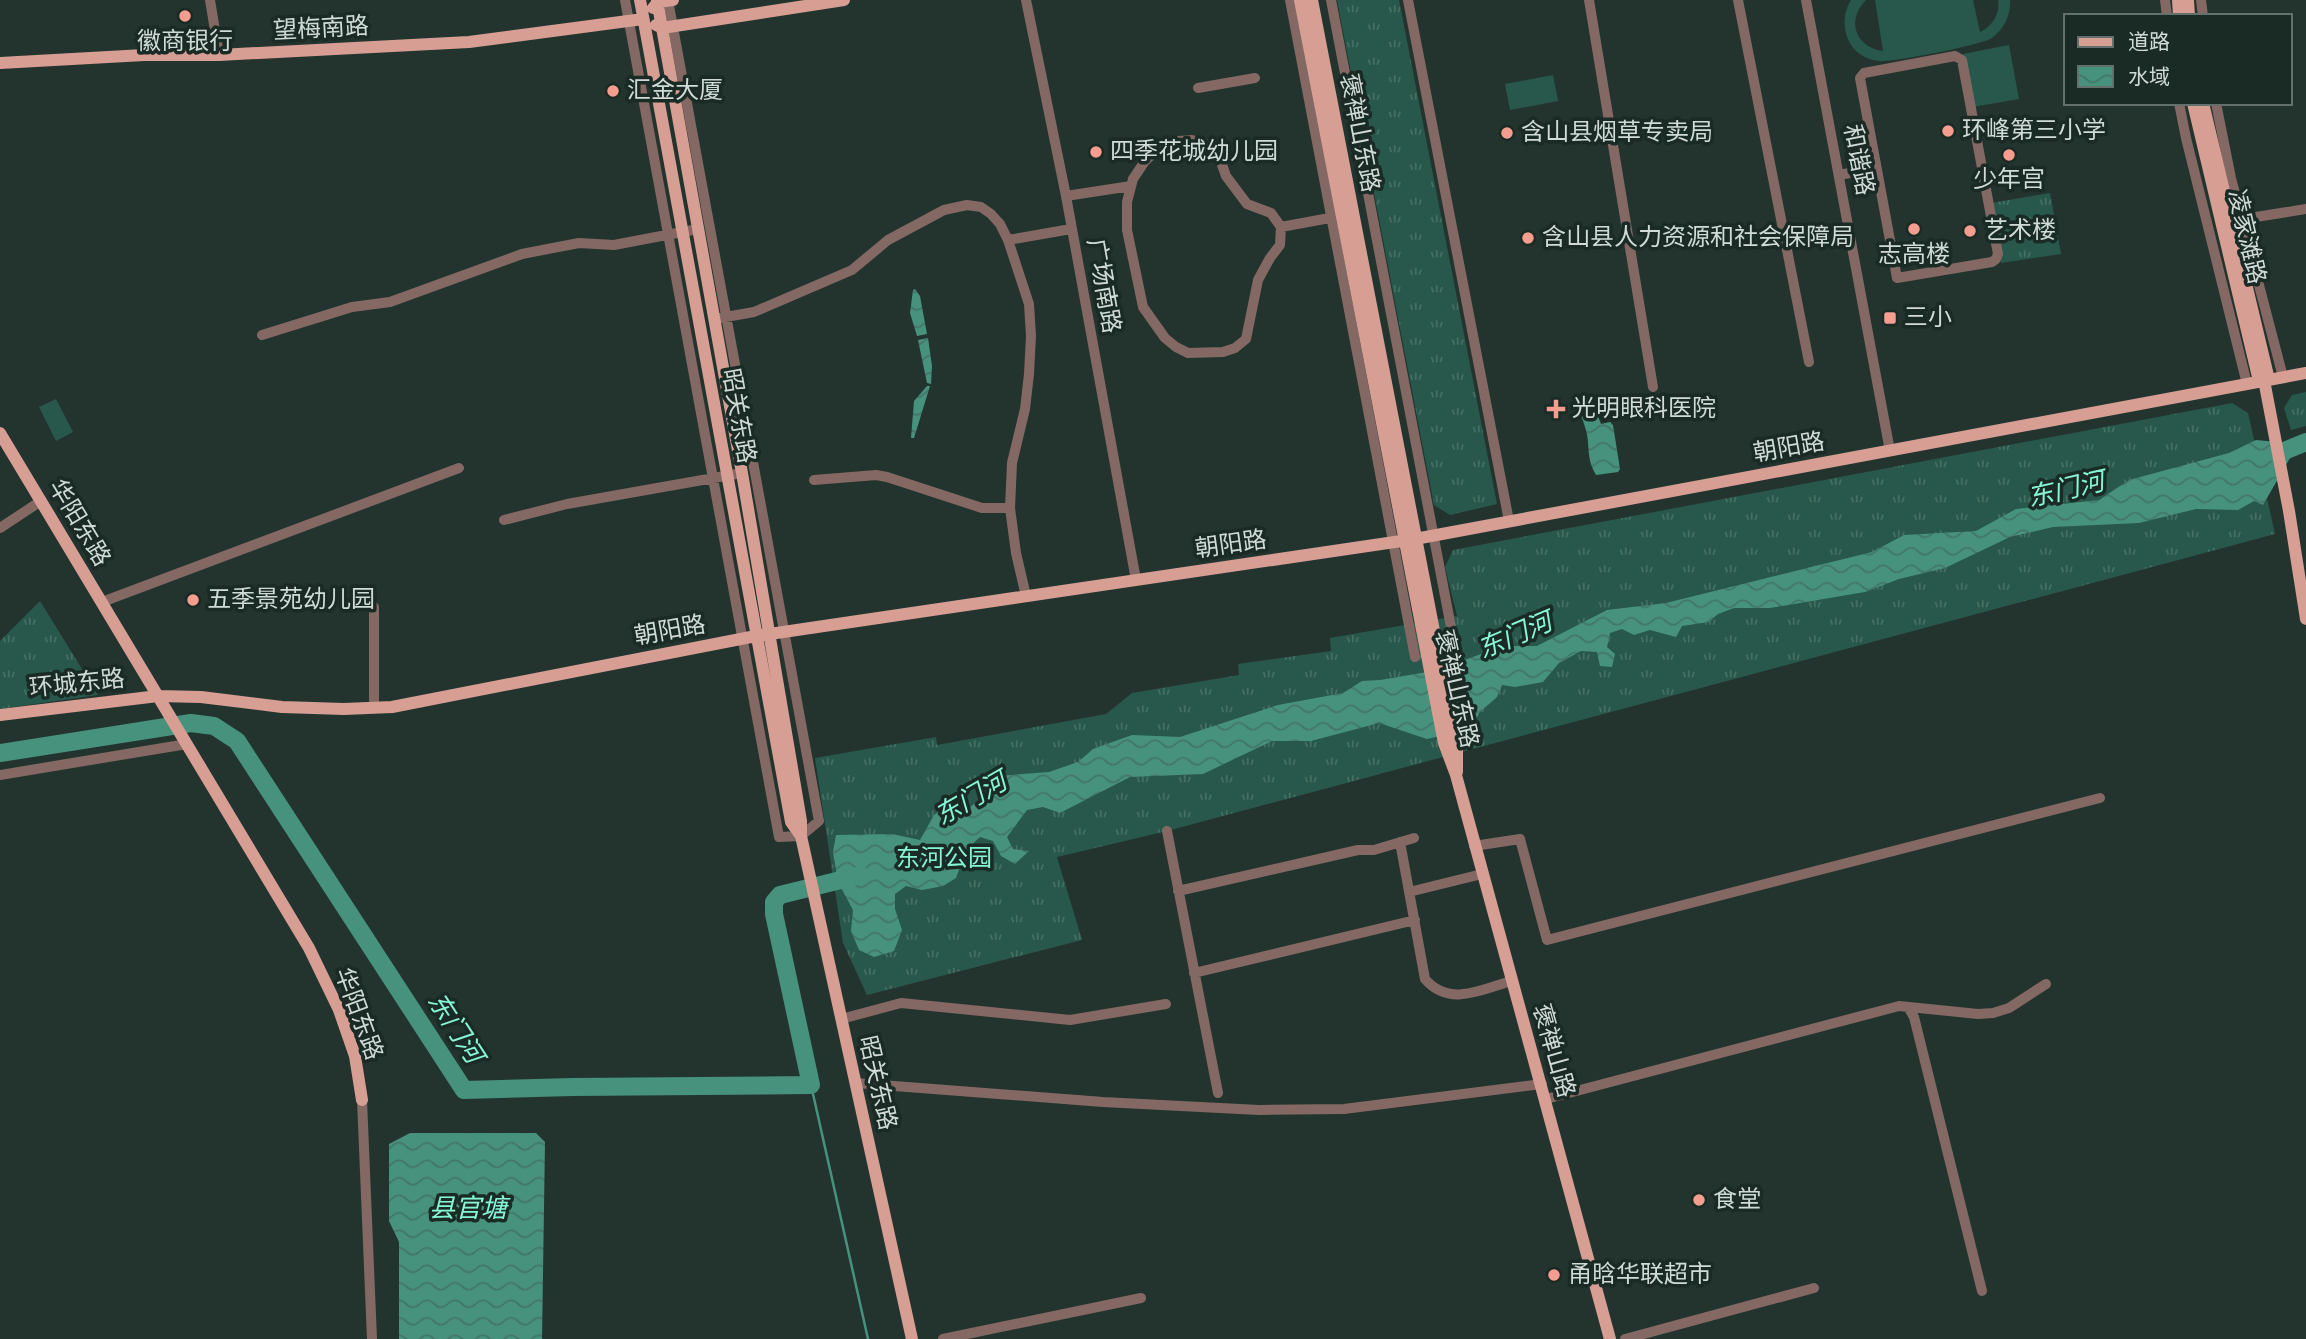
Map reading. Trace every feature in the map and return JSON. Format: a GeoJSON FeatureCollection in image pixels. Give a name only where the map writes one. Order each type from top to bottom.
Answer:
{"type":"FeatureCollection","features":[{"type":"Feature","properties":{"kind":"main road","name":"昭关东路"},"geometry":{"type":"LineString","coordinates":[[640,0],[755,637],[800,821],[817,913],[912,1339]]}},
{"type":"Feature","properties":{"kind":"main road"},"geometry":{"type":"LineString","coordinates":[[673,0],[663,1],[643,19],[667,27],[844,0]]}},
{"type":"Feature","properties":{"kind":"main road","name":"褒禅山东路"},"geometry":{"type":"LineString","coordinates":[[1300,0],[1404,541],[1435,669],[1456,775]]}},
{"type":"Feature","properties":{"kind":"main road","name":"褒禅山东路"},"geometry":{"type":"LineString","coordinates":[[1312,0],[1341,216]]}},
{"type":"Feature","properties":{"kind":"main road","name":"昭关东路"},"geometry":{"type":"LineString","coordinates":[[663,1],[698,229],[720,318],[742,473],[755,637]]}},
{"type":"Feature","properties":{"kind":"main road","name":"望梅南路"},"geometry":{"type":"LineString","coordinates":[[0,63],[469,42],[643,19]]}},
{"type":"Feature","properties":{"kind":"main road","name":"凌家滩路"},"geometry":{"type":"LineString","coordinates":[[2193,105],[2274,435],[2306,619]]}},
{"type":"Feature","properties":{"kind":"main road","name":"凌家滩路"},"geometry":{"type":"LineString","coordinates":[[2204,105],[2236,220],[2260,381]]}},
{"type":"Feature","properties":{"kind":"main road","name":"朝阳路"},"geometry":{"type":"LineString","coordinates":[[162,702],[201,697],[282,707],[392,707],[784,632],[1433,536],[2306,373]]}},
{"type":"Feature","properties":{"kind":"main road","name":"华阳东路"},"geometry":{"type":"LineString","coordinates":[[0,433],[309,948],[343,1022],[355,1056],[362,1100]]}},
{"type":"Feature","properties":{"kind":"main road","name":"环城东路"},"geometry":{"type":"LineString","coordinates":[[0,715],[162,702]]}},
{"type":"Feature","properties":{"kind":"main road","name":"褒禅山路"},"geometry":{"type":"LineString","coordinates":[[1456,775],[1610,1339]]}},
{"type":"Feature","properties":{"kind":"street"},"geometry":{"type":"LineString","coordinates":[[210,0],[219,55]]}},
{"type":"Feature","properties":{"kind":"street"},"geometry":{"type":"LineString","coordinates":[[625,0],[713,478],[755,637],[779,837],[801,836],[819,821],[784,632],[720,318],[667,27]]}},
{"type":"Feature","properties":{"kind":"street","name":"广场南路"},"geometry":{"type":"LineString","coordinates":[[1027,0],[1066,196],[1136,580]]}},
{"type":"Feature","properties":{"kind":"street"},"geometry":{"type":"LineString","coordinates":[[1290,0],[1341,216],[1404,541],[1415,657]]}},
{"type":"Feature","properties":{"kind":"street"},"geometry":{"type":"LineString","coordinates":[[1331,0],[1455,648]]}},
{"type":"Feature","properties":{"kind":"street"},"geometry":{"type":"LineString","coordinates":[[1408,0],[1509,521]]}},
{"type":"Feature","properties":{"kind":"street"},"geometry":{"type":"LineString","coordinates":[[1589,0],[1653,387]]}},
{"type":"Feature","properties":{"kind":"street"},"geometry":{"type":"LineString","coordinates":[[1738,0],[1809,362]]}},
{"type":"Feature","properties":{"kind":"street","name":"和谐路"},"geometry":{"type":"LineString","coordinates":[[1806,0],[1890,451]]}},
{"type":"Feature","properties":{"kind":"street"},"geometry":{"type":"LineString","coordinates":[[1959,57],[1962,60],[1996,259],[1898,278],[1876,169],[1860,78],[1862,75],[1959,57]]}},
{"type":"Feature","properties":{"kind":"street"},"geometry":{"type":"LineString","coordinates":[[1198,88],[1255,78]]}},
{"type":"Feature","properties":{"kind":"street"},"geometry":{"type":"LineString","coordinates":[[2179,105],[2186,138],[2260,381]]}},
{"type":"Feature","properties":{"kind":"street"},"geometry":{"type":"LineString","coordinates":[[2216,105],[2236,220],[2283,377]]}},
{"type":"Feature","properties":{"kind":"street"},"geometry":{"type":"LineString","coordinates":[[1192,139],[1208,145],[1220,159],[1226,176],[1247,204],[1271,213],[1281,227],[1280,245],[1258,280],[1245,339],[1235,348],[1223,352],[1188,353],[1165,338],[1143,307],[1127,230],[1127,202],[1131,186],[1145,161],[1165,142],[1192,139]]}},
{"type":"Feature","properties":{"kind":"street"},"geometry":{"type":"LineString","coordinates":[[1839,175],[1876,169]]}},
{"type":"Feature","properties":{"kind":"street"},"geometry":{"type":"LineString","coordinates":[[1066,196],[1131,186]]}},
{"type":"Feature","properties":{"kind":"street"},"geometry":{"type":"LineString","coordinates":[[720,318],[754,312],[852,270],[888,240],[944,210],[967,205],[981,207],[991,214],[1008,240],[1029,304],[1031,336],[1025,409],[1012,463],[1010,508],[1016,553],[1026,596]]}},
{"type":"Feature","properties":{"kind":"street"},"geometry":{"type":"LineString","coordinates":[[2236,220],[2306,209]]}},
{"type":"Feature","properties":{"kind":"street"},"geometry":{"type":"LineString","coordinates":[[1281,227],[1341,216]]}},
{"type":"Feature","properties":{"kind":"street"},"geometry":{"type":"LineString","coordinates":[[262,335],[352,307],[390,302],[522,254],[579,243],[614,245],[698,229]]}},
{"type":"Feature","properties":{"kind":"street"},"geometry":{"type":"LineString","coordinates":[[1008,240],[1072,229]]}},
{"type":"Feature","properties":{"kind":"street"},"geometry":{"type":"LineString","coordinates":[[102,602],[459,468]]}},
{"type":"Feature","properties":{"kind":"street"},"geometry":{"type":"LineString","coordinates":[[504,520],[567,504],[742,473]]}},
{"type":"Feature","properties":{"kind":"street"},"geometry":{"type":"LineString","coordinates":[[814,480],[876,475],[982,508],[1010,508]]}},
{"type":"Feature","properties":{"kind":"street"},"geometry":{"type":"LineString","coordinates":[[0,528],[41,501]]}},
{"type":"Feature","properties":{"kind":"street"},"geometry":{"type":"LineString","coordinates":[[373,607],[374,708]]}},
{"type":"Feature","properties":{"kind":"street"},"geometry":{"type":"LineString","coordinates":[[0,775],[185,742]]}},
{"type":"Feature","properties":{"kind":"street"},"geometry":{"type":"LineString","coordinates":[[1474,846],[1520,839],[1546,940],[2101,798]]}},
{"type":"Feature","properties":{"kind":"street"},"geometry":{"type":"LineString","coordinates":[[1167,831],[1218,1093]]}},
{"type":"Feature","properties":{"kind":"street"},"geometry":{"type":"LineString","coordinates":[[1178,891],[1358,849],[1374,850],[1414,838]]}},
{"type":"Feature","properties":{"kind":"street"},"geometry":{"type":"LineString","coordinates":[[1400,842],[1426,979],[1433,988],[1443,993],[1464,995],[1511,981]]}},
{"type":"Feature","properties":{"kind":"street"},"geometry":{"type":"LineString","coordinates":[[1409,892],[1482,874]]}},
{"type":"Feature","properties":{"kind":"street"},"geometry":{"type":"LineString","coordinates":[[1194,973],[1415,920]]}},
{"type":"Feature","properties":{"kind":"street"},"geometry":{"type":"LineString","coordinates":[[1546,1099],[1899,1006],[1978,1014],[1993,1013],[2009,1008],[2046,984]]}},
{"type":"Feature","properties":{"kind":"street"},"geometry":{"type":"LineString","coordinates":[[841,1019],[901,1003],[1070,1020],[1166,1004]]}},
{"type":"Feature","properties":{"kind":"street"},"geometry":{"type":"LineString","coordinates":[[1908,1007],[1914,1017],[1982,1291]]}},
{"type":"Feature","properties":{"kind":"street"},"geometry":{"type":"LineString","coordinates":[[855,1083],[1259,1111],[1344,1109],[1542,1084]]}},
{"type":"Feature","properties":{"kind":"street","name":"华阳东路"},"geometry":{"type":"LineString","coordinates":[[362,1100],[372,1339]]}},
{"type":"Feature","properties":{"kind":"street"},"geometry":{"type":"LineString","coordinates":[[1625,1339],[1814,1288]]}},
{"type":"Feature","properties":{"kind":"street"},"geometry":{"type":"LineString","coordinates":[[943,1339],[1141,1297]]}},
{"type":"Feature","properties":{"kind":"green space"},"geometry":{"type":"Polygon","coordinates":[[[1337,0],[1399,0],[1497,504],[1450,515],[1434,505],[1337,0]]]}},
{"type":"Feature","properties":{"kind":"green space"},"geometry":{"type":"Polygon","coordinates":[[[1851,0],[1866,0],[1856,16],[1856,32],[1866,44],[1883,51],[1875,0],[1973,0],[1980,32],[1995,19],[1998,0],[2010,0],[2010,6],[2000,30],[1985,41],[1938,53],[1880,61],[1860,54],[1848,39],[1845,19],[1851,0]]]}},
{"type":"Feature","properties":{"kind":"green space"},"geometry":{"type":"Polygon","coordinates":[[[2009,45],[2019,99],[1973,107],[1963,54],[2009,45]]]}},
{"type":"Feature","properties":{"kind":"green space"},"geometry":{"type":"Polygon","coordinates":[[[1553,75],[1558,101],[1510,110],[1505,84],[1553,75]]]}},
{"type":"Feature","properties":{"kind":"green space"},"geometry":{"type":"Polygon","coordinates":[[[2050,193],[2061,254],[2001,263],[1991,203],[2050,193]]]}},
{"type":"Feature","properties":{"kind":"green space"},"geometry":{"type":"Polygon","coordinates":[[[2306,392],[2306,426],[2291,430],[2284,408],[2292,395],[2306,392]]]}},
{"type":"Feature","properties":{"kind":"green space"},"geometry":{"type":"Polygon","coordinates":[[[56,399],[73,432],[56,441],[39,407],[56,399]]]}},
{"type":"Feature","properties":{"kind":"green space","name":"东河公园"},"geometry":{"type":"Polygon","coordinates":[[[2232,403],[2248,413],[2275,534],[1167,831],[1057,857],[1082,940],[867,995],[843,943],[815,758],[936,737],[937,745],[1106,714],[1132,693],[1239,675],[1238,664],[1331,651],[1330,638],[1457,616],[1445,567],[1453,550],[2232,403]]]}},
{"type":"Feature","properties":{"kind":"green space"},"geometry":{"type":"Polygon","coordinates":[[[40,601],[98,695],[0,709],[0,641],[40,601]]]}},
{"type":"Feature","properties":{"kind":"water"},"geometry":{"type":"Polygon","coordinates":[[[915,289],[920,296],[927,334],[917,336],[910,313],[915,289]]]}},
{"type":"Feature","properties":{"kind":"water"},"geometry":{"type":"Polygon","coordinates":[[[928,338],[932,366],[931,384],[927,383],[918,340],[928,338]]]}},
{"type":"Feature","properties":{"kind":"water"},"geometry":{"type":"Polygon","coordinates":[[[930,386],[914,438],[911,438],[914,401],[930,386]]]}},
{"type":"Feature","properties":{"kind":"water"},"geometry":{"type":"Polygon","coordinates":[[[1592,401],[1601,424],[1610,422],[1613,425],[1620,469],[1618,472],[1596,475],[1592,467],[1587,434],[1579,409],[1580,405],[1592,401]]]}},
{"type":"Feature","properties":{"kind":"water"},"geometry":{"type":"Polygon","coordinates":[[[2256,440],[2298,444],[2263,505],[2254,501],[2238,510],[2196,509],[2139,523],[2053,527],[2010,537],[1945,568],[1899,579],[1865,592],[1770,608],[1734,608],[1718,614],[1709,622],[1682,626],[1676,637],[1650,630],[1634,635],[1622,629],[1610,633],[1607,647],[1615,654],[1612,667],[1600,666],[1597,652],[1581,651],[1559,663],[1543,682],[1515,687],[1502,685],[1497,697],[1479,713],[1472,729],[1427,739],[1379,723],[1311,741],[1272,741],[1203,774],[1130,777],[1060,813],[1043,807],[1027,810],[1007,837],[1013,849],[1029,851],[1015,864],[1001,856],[993,841],[980,837],[966,850],[956,878],[943,886],[922,890],[906,886],[895,894],[895,909],[902,930],[894,951],[874,957],[859,950],[851,931],[853,910],[838,882],[833,852],[836,835],[892,834],[920,840],[934,815],[951,801],[970,807],[991,791],[997,776],[1049,772],[1078,762],[1093,749],[1132,735],[1180,737],[1278,705],[1343,693],[1362,681],[1433,671],[1504,646],[1537,646],[1607,610],[1666,603],[1872,552],[1904,535],[1976,531],[2016,509],[2099,500],[2129,480],[2229,453],[2256,440]]]}},
{"type":"Feature","properties":{"kind":"water","name":"县官塘"},"geometry":{"type":"Polygon","coordinates":[[[410,1133],[536,1133],[545,1142],[542,1339],[399,1339],[399,1242],[389,1221],[389,1144],[410,1133]]]}},
{"type":"Feature","properties":{"kind":"waterway","name":"东门河"},"geometry":{"type":"LineString","coordinates":[[2277,454],[2306,442]]}},
{"type":"Feature","properties":{"kind":"waterway","name":"东门河"},"geometry":{"type":"LineString","coordinates":[[0,753],[191,723],[214,726],[237,741],[464,1090],[811,1085],[774,914],[774,902],[780,895],[861,875]]}},
{"type":"Feature","properties":{"kind":"waterway"},"geometry":{"type":"LineString","coordinates":[[811,1085],[868,1339]]}},
{"type":"Feature","properties":{"kind":"place","name":"徽商银行"},"geometry":{"type":"Point","coordinates":[185,16]}},
{"type":"Feature","properties":{"kind":"place","name":"汇金大厦"},"geometry":{"type":"Point","coordinates":[613,91]}},
{"type":"Feature","properties":{"kind":"place","name":"环峰第三小学"},"geometry":{"type":"Point","coordinates":[1948,131]}},
{"type":"Feature","properties":{"kind":"place","name":"含山县烟草专卖局"},"geometry":{"type":"Point","coordinates":[1507,133]}},
{"type":"Feature","properties":{"kind":"place","name":"四季花城幼儿园"},"geometry":{"type":"Point","coordinates":[1096,152]}},
{"type":"Feature","properties":{"kind":"place","name":"少年宫"},"geometry":{"type":"Point","coordinates":[2009,155]}},
{"type":"Feature","properties":{"kind":"place","name":"志高楼"},"geometry":{"type":"Point","coordinates":[1914,229]}},
{"type":"Feature","properties":{"kind":"place","name":"艺术楼"},"geometry":{"type":"Point","coordinates":[1970,231]}},
{"type":"Feature","properties":{"kind":"place","name":"含山县人力资源和社会保障局"},"geometry":{"type":"Point","coordinates":[1528,238]}},
{"type":"Feature","properties":{"kind":"place","name":"三小"},"geometry":{"type":"Point","coordinates":[1890,318]}},
{"type":"Feature","properties":{"kind":"place","name":"光明眼科医院"},"geometry":{"type":"Point","coordinates":[1556,409]}},
{"type":"Feature","properties":{"kind":"place","name":"五季景苑幼儿园"},"geometry":{"type":"Point","coordinates":[193,600]}},
{"type":"Feature","properties":{"kind":"place","name":"食堂"},"geometry":{"type":"Point","coordinates":[1699,1200]}},
{"type":"Feature","properties":{"kind":"place","name":"甬晗华联超市"},"geometry":{"type":"Point","coordinates":[1554,1275]}}]}
